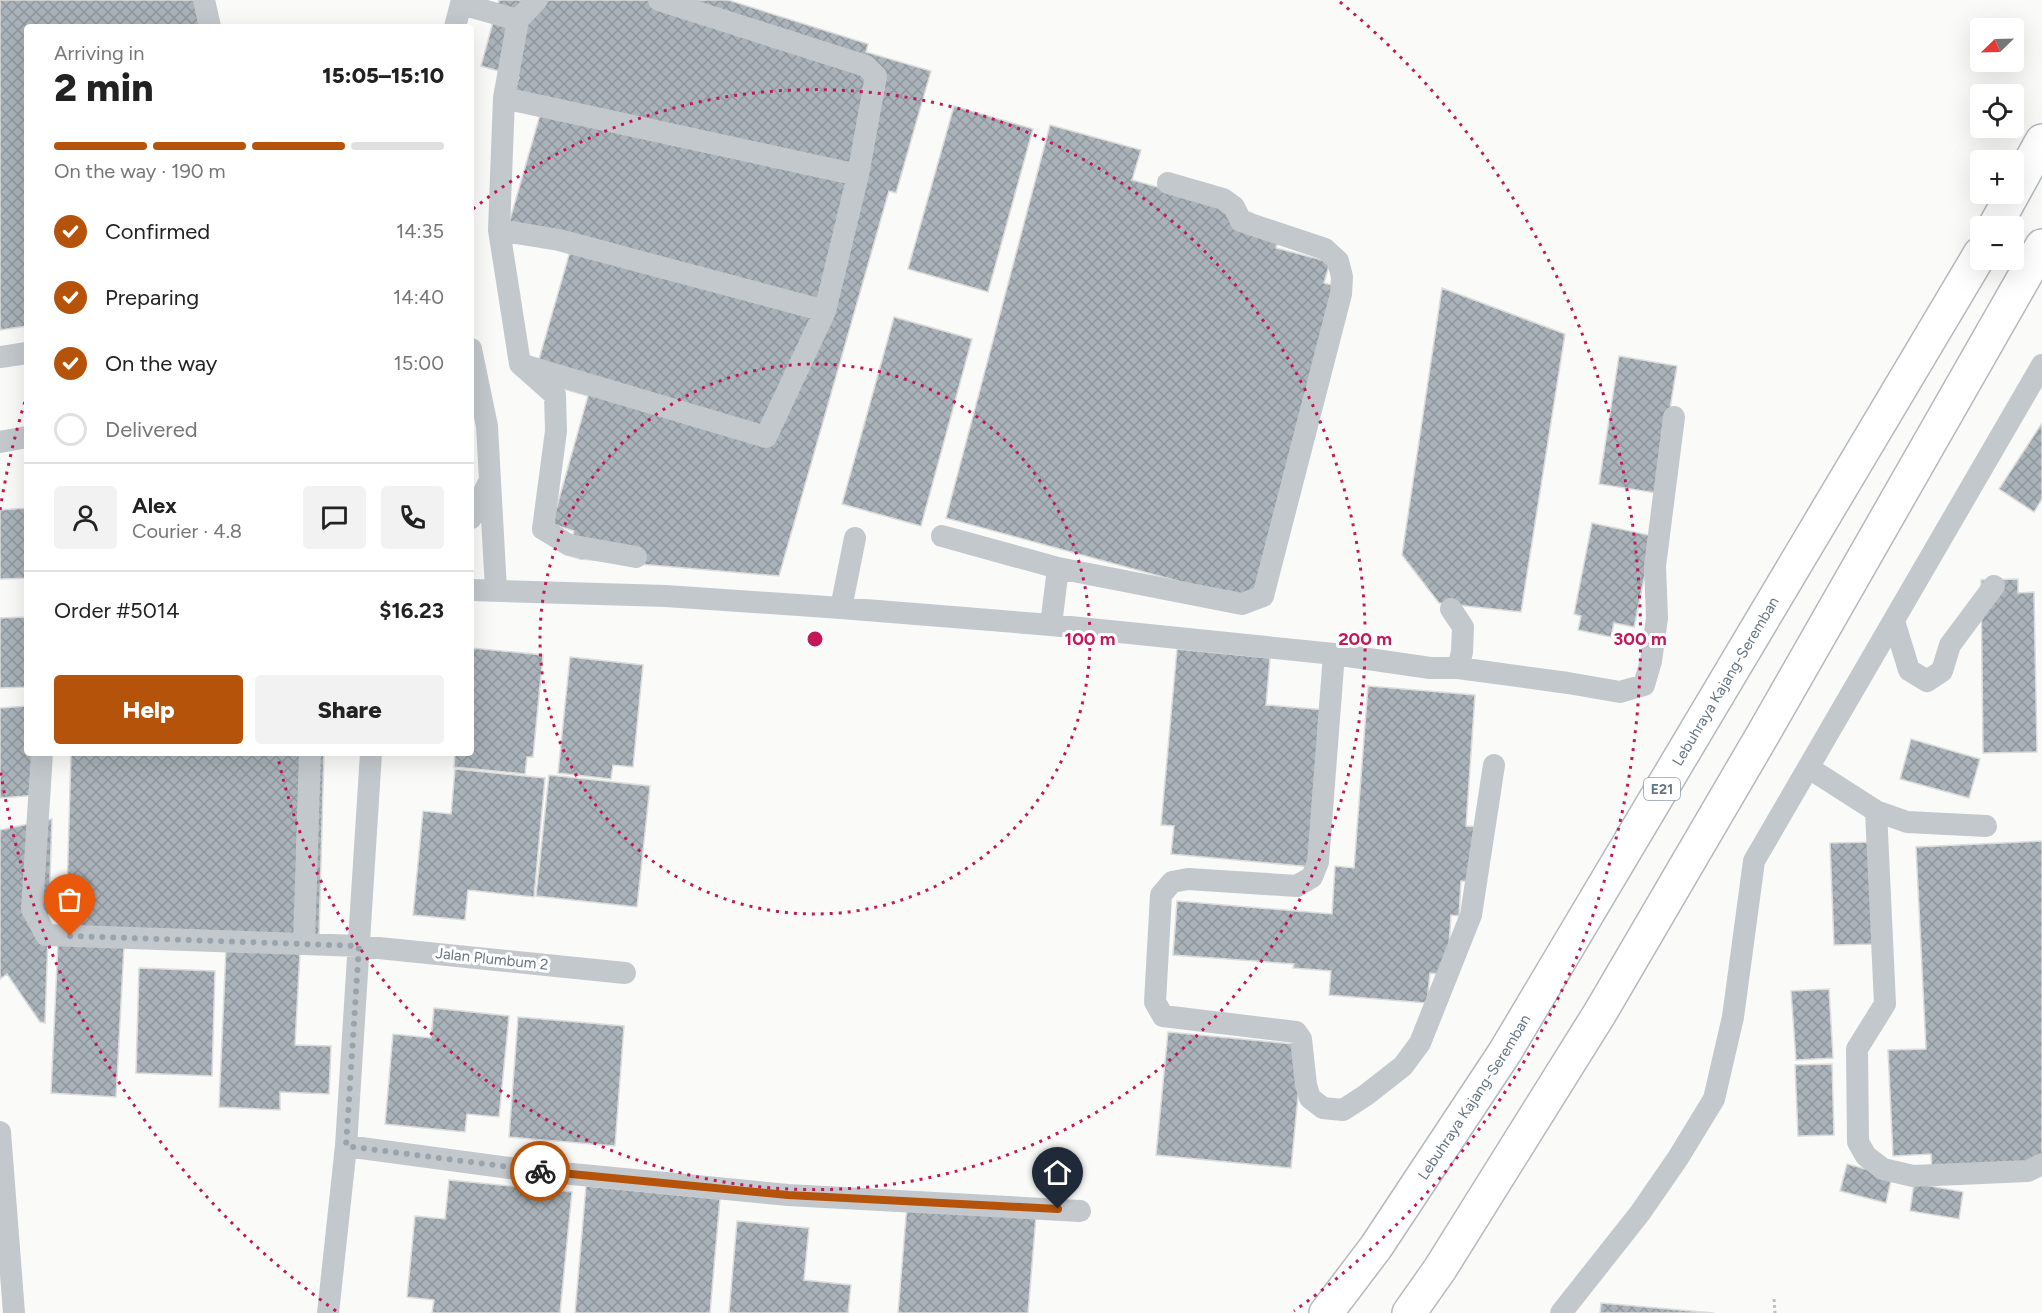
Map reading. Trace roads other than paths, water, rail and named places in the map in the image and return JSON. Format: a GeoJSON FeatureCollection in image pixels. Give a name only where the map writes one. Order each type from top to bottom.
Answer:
{"type":"FeatureCollection","features":[{"type":"Feature","properties":{"kind":"highway"},"geometry":{"type":"LineString","coordinates":[[2001,216],[2042,141]]}},
{"type":"Feature","properties":{"kind":"highway"},"geometry":{"type":"LineString","coordinates":[[1409,1313],[1440,1269],[1600,1013],[1762,736],[2042,246]]}},
{"type":"Feature","properties":{"kind":"highway","name":"Lebuhraya Kajang-Seremban"},"geometry":{"type":"LineString","coordinates":[[1326,1313],[1376,1247],[1505,1052],[1970,270]]}},
{"type":"Feature","properties":{"kind":"street"},"geometry":{"type":"LineString","coordinates":[[204,0],[209,24]]}},
{"type":"Feature","properties":{"kind":"street"},"geometry":{"type":"LineString","coordinates":[[537,0],[518,20],[504,98],[499,230],[520,364],[555,395],[556,431],[543,529],[569,545],[636,557]]}},
{"type":"Feature","properties":{"kind":"street"},"geometry":{"type":"LineString","coordinates":[[520,364],[766,436],[825,311],[858,175],[876,76],[866,66],[659,0]]}},
{"type":"Feature","properties":{"kind":"street"},"geometry":{"type":"LineString","coordinates":[[456,24],[461,2],[518,20]]}},
{"type":"Feature","properties":{"kind":"street"},"geometry":{"type":"LineString","coordinates":[[504,98],[858,175]]}},
{"type":"Feature","properties":{"kind":"street"},"geometry":{"type":"LineString","coordinates":[[942,536],[1058,568],[1242,604],[1263,596],[1341,294],[1342,278],[1338,261],[1325,249],[1241,221],[1234,207],[1222,200],[1168,183]]}},
{"type":"Feature","properties":{"kind":"street"},"geometry":{"type":"LineString","coordinates":[[499,230],[559,240],[825,311]]}},
{"type":"Feature","properties":{"kind":"street"},"geometry":{"type":"LineString","coordinates":[[0,357],[24,353]]}},
{"type":"Feature","properties":{"kind":"street"},"geometry":{"type":"LineString","coordinates":[[474,363],[487,426],[496,590]]}},
{"type":"Feature","properties":{"kind":"street"},"geometry":{"type":"LineString","coordinates":[[1561,1313],[1640,1213],[1678,1158],[1714,1099],[1733,1017],[1754,861],[2042,365]]}},
{"type":"Feature","properties":{"kind":"street"},"geometry":{"type":"LineString","coordinates":[[474,590],[666,596],[1051,625],[1334,654],[1430,668],[1458,668],[1620,692],[1644,685],[1651,661],[1657,618],[1655,566],[1674,417]]}},
{"type":"Feature","properties":{"kind":"street"},"geometry":{"type":"LineString","coordinates":[[0,442],[24,437]]}},
{"type":"Feature","properties":{"kind":"street"},"geometry":{"type":"LineString","coordinates":[[474,512],[491,478]]}},
{"type":"Feature","properties":{"kind":"street"},"geometry":{"type":"LineString","coordinates":[[841,608],[855,537]]}},
{"type":"Feature","properties":{"kind":"street"},"geometry":{"type":"LineString","coordinates":[[1051,625],[1058,568]]}},
{"type":"Feature","properties":{"kind":"street"},"geometry":{"type":"LineString","coordinates":[[1894,621],[1909,670],[1927,681],[1942,671],[1950,645],[1994,586]]}},
{"type":"Feature","properties":{"kind":"street"},"geometry":{"type":"LineString","coordinates":[[1451,609],[1463,627],[1462,651],[1458,668]]}},
{"type":"Feature","properties":{"kind":"street"},"geometry":{"type":"LineString","coordinates":[[1334,654],[1318,862],[1312,877],[1298,886],[1188,879],[1172,882],[1161,895],[1155,1002],[1163,1016],[1296,1032],[1304,1050],[1306,1085],[1310,1098],[1323,1108],[1343,1110],[1366,1095],[1402,1066],[1420,1043],[1471,915],[1494,765]]}},
{"type":"Feature","properties":{"kind":"street","name":"Jalan Plumbum 2"},"geometry":{"type":"LineString","coordinates":[[42,756],[32,909],[46,935],[359,946],[625,973]]}},
{"type":"Feature","properties":{"kind":"street"},"geometry":{"type":"LineString","coordinates":[[304,944],[310,756]]}},
{"type":"Feature","properties":{"kind":"street"},"geometry":{"type":"LineString","coordinates":[[328,1313],[346,1146],[371,756]]}},
{"type":"Feature","properties":{"kind":"street"},"geometry":{"type":"LineString","coordinates":[[1809,768],[1876,811],[1907,822],[1986,826]]}},
{"type":"Feature","properties":{"kind":"street"},"geometry":{"type":"LineString","coordinates":[[1876,811],[1884,1004],[1857,1049],[1858,1142],[1866,1156],[1883,1169],[1913,1176],[2028,1171],[2042,1164]]}},
{"type":"Feature","properties":{"kind":"street"},"geometry":{"type":"LineString","coordinates":[[0,1132],[14,1313]]}},
{"type":"Feature","properties":{"kind":"street"},"geometry":{"type":"LineString","coordinates":[[346,1146],[510,1168],[788,1195],[1080,1211]]}}]}
